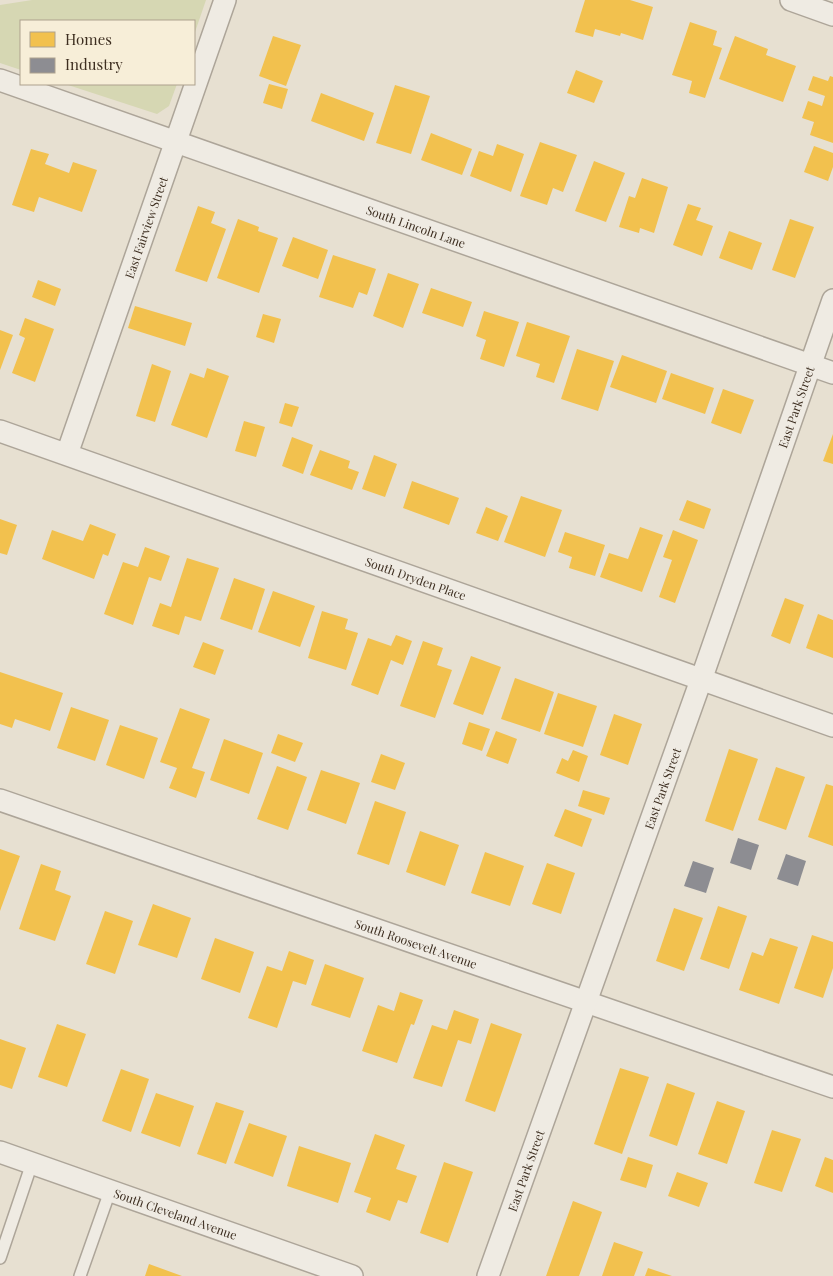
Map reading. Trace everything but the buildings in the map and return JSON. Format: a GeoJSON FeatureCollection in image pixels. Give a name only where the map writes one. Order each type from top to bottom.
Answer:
{"type":"FeatureCollection","features":[{"type":"Feature","properties":{"kind":"street","name":"East Fairview Street"},"geometry":{"type":"LineString","coordinates":[[67,454],[225,0]]}},
{"type":"Feature","properties":{"kind":"street"},"geometry":{"type":"LineString","coordinates":[[791,0],[833,15]]}},
{"type":"Feature","properties":{"kind":"street","name":"South Lincoln Lane"},"geometry":{"type":"LineString","coordinates":[[0,80],[833,373]]}},
{"type":"Feature","properties":{"kind":"street","name":"East Park Street"},"geometry":{"type":"LineString","coordinates":[[488,1276],[701,680],[833,300]]}},
{"type":"Feature","properties":{"kind":"street","name":"South Dryden Place"},"geometry":{"type":"LineString","coordinates":[[0,431],[833,726]]}},
{"type":"Feature","properties":{"kind":"street","name":"South Roosevelt Avenue"},"geometry":{"type":"LineString","coordinates":[[0,800],[833,1087]]}},
{"type":"Feature","properties":{"kind":"street","name":"South Cleveland Avenue"},"geometry":{"type":"LineString","coordinates":[[0,1152],[352,1276]]}},
{"type":"Feature","properties":{"kind":"lane"},"geometry":{"type":"LineString","coordinates":[[0,1258],[32,1163]]}},
{"type":"Feature","properties":{"kind":"lane"},"geometry":{"type":"LineString","coordinates":[[80,1276],[110,1191]]}},
{"type":"Feature","properties":{"kind":"green space"},"geometry":{"type":"Polygon","coordinates":[[[32,0],[206,0],[195,32],[195,20],[20,20],[20,70],[0,63],[0,5],[32,0]]]}},
{"type":"Feature","properties":{"kind":"green space"},"geometry":{"type":"Polygon","coordinates":[[[68,85],[177,85],[169,106],[157,114],[68,85]]]}}]}
